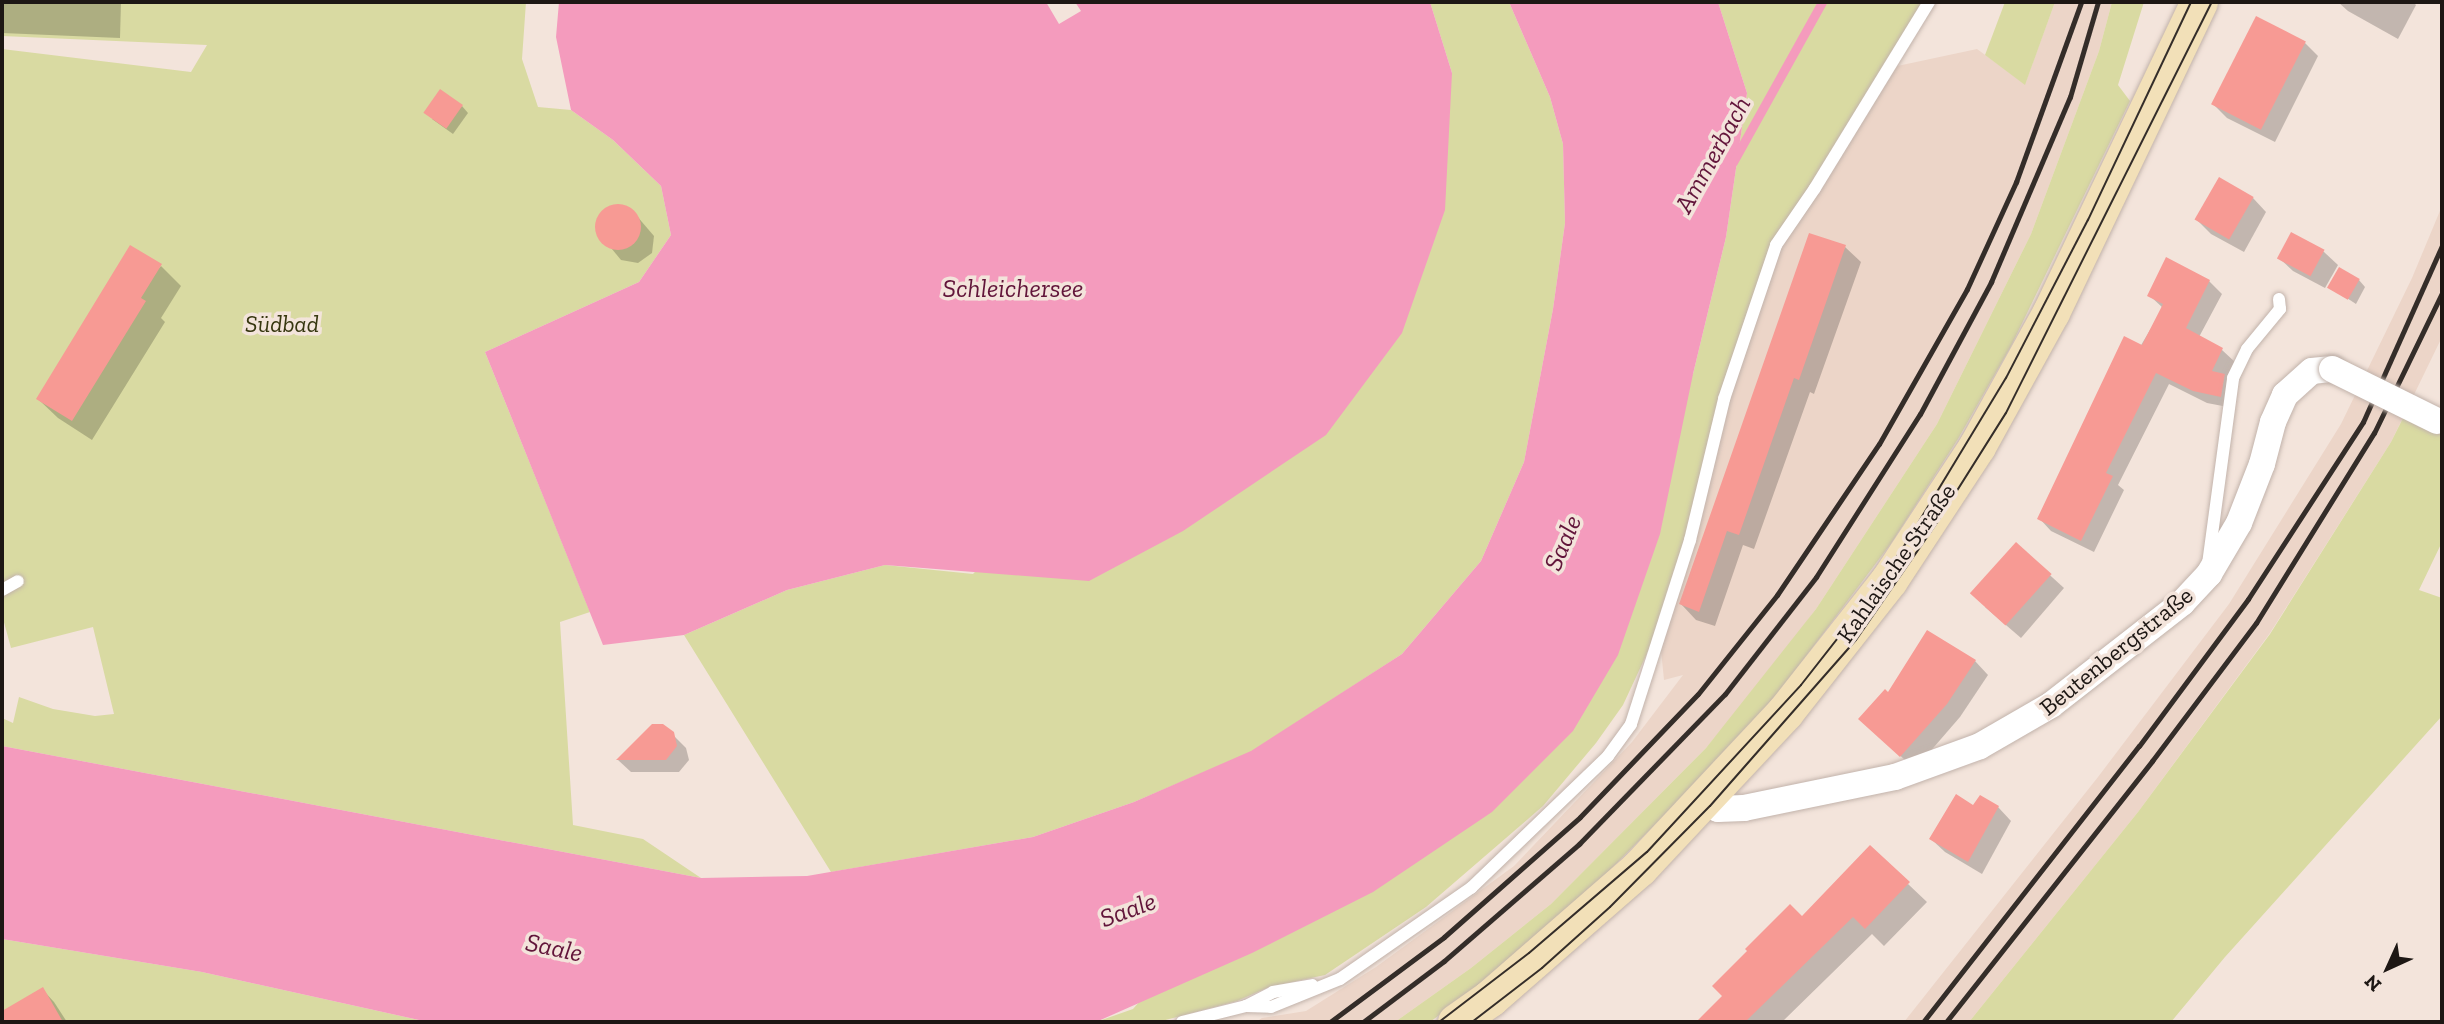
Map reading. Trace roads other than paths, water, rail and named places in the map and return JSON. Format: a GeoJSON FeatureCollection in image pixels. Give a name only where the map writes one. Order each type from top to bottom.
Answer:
{"type":"FeatureCollection","features":[{"type":"Feature","properties":{"kind":"main road","name":"Kahlaische Straße"},"geometry":{"type":"LineString","coordinates":[[1456,1022],[1490,998],[1640,868],[1785,712],[1889,580],[1977,446],[2056,300],[2199,2]]}},
{"type":"Feature","properties":{"kind":"street","name":"Beutenbergstraße"},"geometry":{"type":"LineString","coordinates":[[1704,801],[1710,806],[1728,809],[1895,777],[1980,746],[2029,720],[2076,688],[2182,603],[2208,574],[2239,523],[2262,464],[2273,422],[2285,395],[2312,371],[2332,369],[2440,422]]}},
{"type":"Feature","properties":{"kind":"lane"},"geometry":{"type":"LineString","coordinates":[[1182,1022],[1246,1006],[1273,992],[1339,979],[1471,888],[1608,756],[1631,724],[1690,540],[1724,399],[1776,245],[1815,188],[1929,2]]}},
{"type":"Feature","properties":{"kind":"lane"},"geometry":{"type":"LineString","coordinates":[[2208,574],[2208,551],[2233,378],[2246,349],[2280,309],[2279,299]]}},
{"type":"Feature","properties":{"kind":"lane"},"geometry":{"type":"LineString","coordinates":[[2,590],[18,581]]}},
{"type":"Feature","properties":{"kind":"water","name":"Schleichersee"},"geometry":{"type":"Polygon","coordinates":[[[559,2],[1430,2],[1452,73],[1445,210],[1402,333],[1326,435],[1183,531],[1089,581],[885,565],[787,590],[684,635],[603,645],[485,352],[639,282],[671,235],[661,186],[613,140],[571,110],[556,37],[559,2]]]}},
{"type":"Feature","properties":{"kind":"water","name":"Saale"},"geometry":{"type":"Polygon","coordinates":[[[1509,2],[1718,2],[1747,93],[1726,237],[1693,374],[1660,534],[1618,655],[1573,731],[1492,812],[1373,892],[1252,953],[1096,1022],[428,1022],[202,972],[2,939],[2,746],[701,878],[807,876],[1033,837],[1134,802],[1251,751],[1402,654],[1481,561],[1524,462],[1553,309],[1565,223],[1563,144],[1550,97],[1509,2]]]}},
{"type":"Feature","properties":{"kind":"waterway","name":"Ammerbach"},"geometry":{"type":"LineString","coordinates":[[1733,162],[1822,2]]}},
{"type":"Feature","properties":{"kind":"tram line"},"geometry":{"type":"LineString","coordinates":[[1439,1022],[1529,953],[1647,852],[1801,685],[1866,602],[1906,543],[2006,378],[2088,220],[2191,2]]}},
{"type":"Feature","properties":{"kind":"tram line"},"geometry":{"type":"LineString","coordinates":[[1472,1022],[1542,968],[1610,907],[1710,806],[1856,640],[1936,524],[2006,413],[2212,2]]}},
{"type":"Feature","properties":{"kind":"railway"},"geometry":{"type":"LineString","coordinates":[[1330,1022],[1444,937],[1580,817],[1698,694],[1777,595],[1879,444],[1967,289],[2016,182],[2081,2]]}},
{"type":"Feature","properties":{"kind":"railway"},"geometry":{"type":"LineString","coordinates":[[1363,1022],[1444,961],[1579,844],[1725,694],[1816,577],[1920,414],[1991,282],[2070,97],[2098,2]]}},
{"type":"Feature","properties":{"kind":"railway"},"geometry":{"type":"LineString","coordinates":[[1923,1022],[2139,746],[2248,599],[2363,422],[2442,245]]}},
{"type":"Feature","properties":{"kind":"railway"},"geometry":{"type":"LineString","coordinates":[[1946,1022],[2152,761],[2256,623],[2374,433],[2442,293]]}},
{"type":"Feature","properties":{"kind":"park label","name":"Südbad"},"geometry":{"type":"Point","coordinates":[282,324]}}]}
